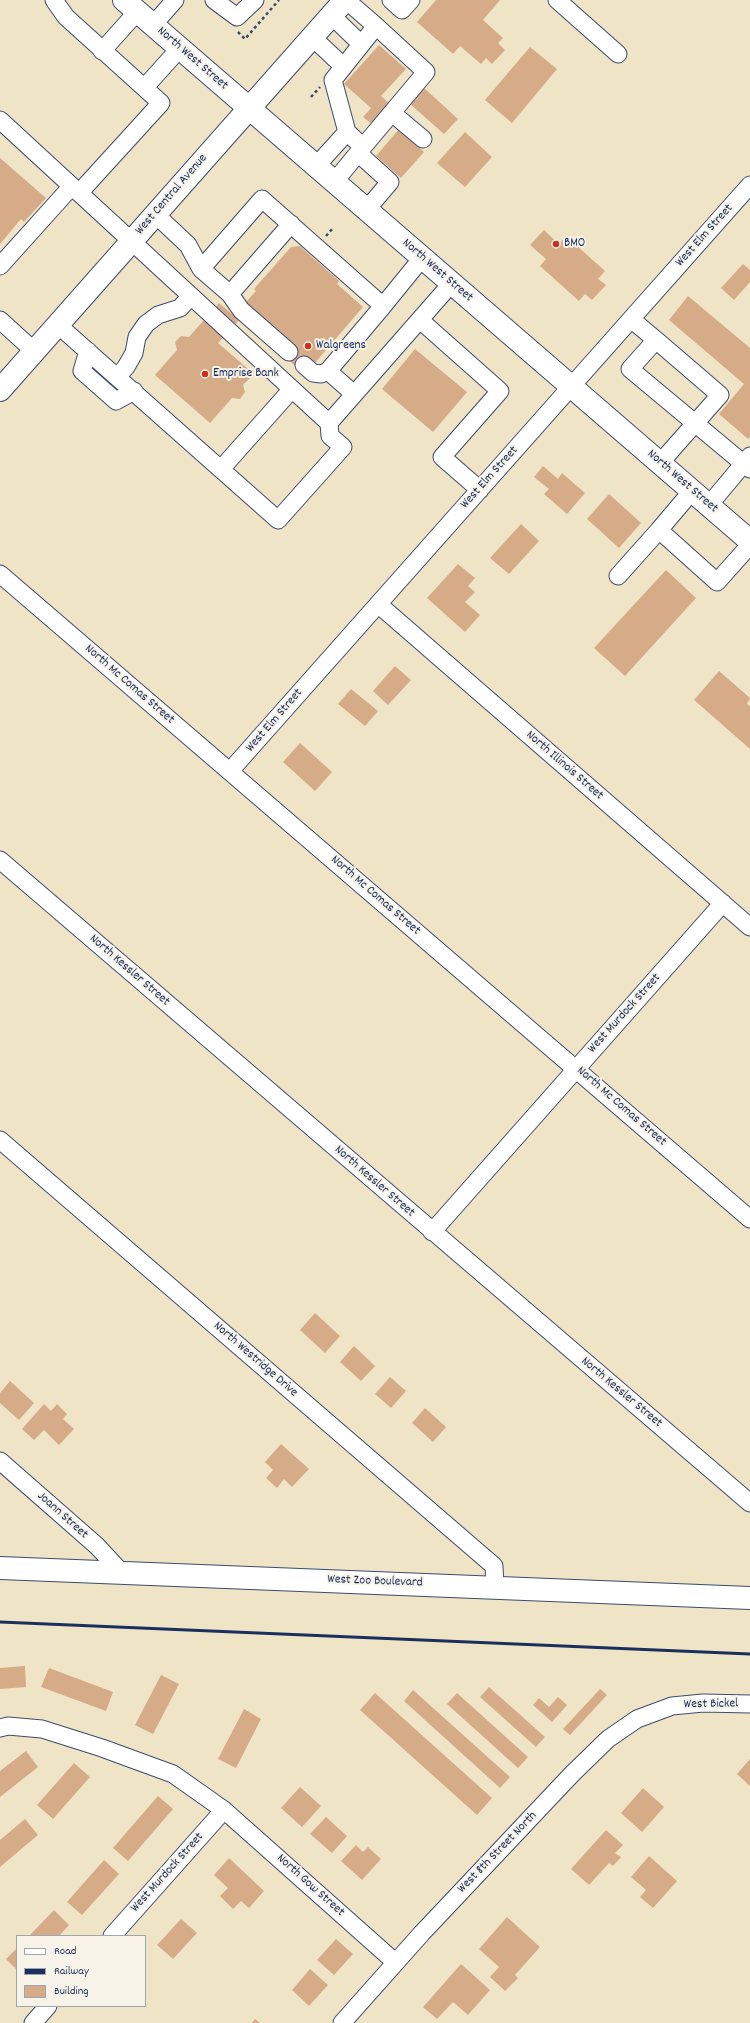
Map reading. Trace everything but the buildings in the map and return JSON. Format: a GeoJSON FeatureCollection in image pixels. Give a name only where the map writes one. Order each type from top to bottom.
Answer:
{"type":"FeatureCollection","features":[{"type":"Feature","properties":{"kind":"main road","name":"West Central Avenue"},"geometry":{"type":"LineString","coordinates":[[0,390],[340,4]]}},
{"type":"Feature","properties":{"kind":"main road","name":"North West Street"},"geometry":{"type":"LineString","coordinates":[[138,12],[249,109],[317,165],[451,284],[750,541]]}},
{"type":"Feature","properties":{"kind":"main road","name":"West Zoo Boulevard"},"geometry":{"type":"LineString","coordinates":[[0,1568],[750,1598]]}},
{"type":"Feature","properties":{"kind":"street"},"geometry":{"type":"LineString","coordinates":[[0,266],[161,103],[66,17],[54,0]]}},
{"type":"Feature","properties":{"kind":"street"},"geometry":{"type":"LineString","coordinates":[[102,51],[138,12],[175,0]]}},
{"type":"Feature","properties":{"kind":"street"},"geometry":{"type":"LineString","coordinates":[[214,0],[234,6],[237,17],[255,0]]}},
{"type":"Feature","properties":{"kind":"street"},"geometry":{"type":"LineString","coordinates":[[391,0],[402,10],[411,0]]}},
{"type":"Feature","properties":{"kind":"street"},"geometry":{"type":"LineString","coordinates":[[557,0],[618,54]]}},
{"type":"Feature","properties":{"kind":"street"},"geometry":{"type":"LineString","coordinates":[[335,181],[426,72],[376,26],[340,4]]}},
{"type":"Feature","properties":{"kind":"street"},"geometry":{"type":"LineString","coordinates":[[340,4],[361,44]]}},
{"type":"Feature","properties":{"kind":"street"},"geometry":{"type":"LineString","coordinates":[[367,210],[390,182],[346,132],[333,80],[376,26]]}},
{"type":"Feature","properties":{"kind":"street"},"geometry":{"type":"LineString","coordinates":[[312,37],[343,66]]}},
{"type":"Feature","properties":{"kind":"street"},"geometry":{"type":"LineString","coordinates":[[144,87],[180,48]]}},
{"type":"Feature","properties":{"kind":"street"},"geometry":{"type":"LineString","coordinates":[[392,113],[423,139]]}},
{"type":"Feature","properties":{"kind":"street"},"geometry":{"type":"LineString","coordinates":[[0,120],[328,423],[330,436],[343,447],[278,520],[58,325]]}},
{"type":"Feature","properties":{"kind":"street"},"geometry":{"type":"LineString","coordinates":[[317,165],[346,132]]}},
{"type":"Feature","properties":{"kind":"street","name":"West Elm Street"},"geometry":{"type":"LineString","coordinates":[[230,771],[750,185]]}},
{"type":"Feature","properties":{"kind":"street"},"geometry":{"type":"LineString","coordinates":[[201,268],[262,199],[383,306]]}},
{"type":"Feature","properties":{"kind":"street"},"geometry":{"type":"LineString","coordinates":[[155,214],[188,245],[201,268],[230,294],[241,310],[289,352]]}},
{"type":"Feature","properties":{"kind":"street"},"geometry":{"type":"LineString","coordinates":[[230,294],[290,224]]}},
{"type":"Feature","properties":{"kind":"street"},"geometry":{"type":"LineString","coordinates":[[304,365],[313,373],[321,374],[328,371],[422,258]]}},
{"type":"Feature","properties":{"kind":"street"},"geometry":{"type":"LineString","coordinates":[[328,423],[451,284]]}},
{"type":"Feature","properties":{"kind":"street"},"geometry":{"type":"LineString","coordinates":[[117,376],[126,367],[134,353],[137,337],[146,324],[158,315],[180,308],[191,296]]}},
{"type":"Feature","properties":{"kind":"street"},"geometry":{"type":"LineString","coordinates":[[631,319],[720,395],[660,463]]}},
{"type":"Feature","properties":{"kind":"street"},"geometry":{"type":"LineString","coordinates":[[0,320],[34,352]]}},
{"type":"Feature","properties":{"kind":"street"},"geometry":{"type":"LineString","coordinates":[[420,320],[500,391],[442,457],[480,490]]}},
{"type":"Feature","properties":{"kind":"street"},"geometry":{"type":"LineString","coordinates":[[618,576],[659,530],[748,463],[695,423],[630,369],[656,340]]}},
{"type":"Feature","properties":{"kind":"street"},"geometry":{"type":"LineString","coordinates":[[88,351],[82,371],[116,401],[134,391]]}},
{"type":"Feature","properties":{"kind":"street"},"geometry":{"type":"LineString","coordinates":[[328,371],[354,394]]}},
{"type":"Feature","properties":{"kind":"street"},"geometry":{"type":"LineString","coordinates":[[221,470],[292,389]]}},
{"type":"Feature","properties":{"kind":"street"},"geometry":{"type":"LineString","coordinates":[[659,530],[717,582],[750,545]]}},
{"type":"Feature","properties":{"kind":"street","name":"North Mc Comas Street"},"geometry":{"type":"LineString","coordinates":[[0,574],[750,1219]]}},
{"type":"Feature","properties":{"kind":"street","name":"North Illinois Street"},"geometry":{"type":"LineString","coordinates":[[378,604],[750,927]]}},
{"type":"Feature","properties":{"kind":"street","name":"North Kessler Street"},"geometry":{"type":"LineString","coordinates":[[0,860],[432,1232],[750,1503]]}},
{"type":"Feature","properties":{"kind":"street","name":"West Murdock Street"},"geometry":{"type":"LineString","coordinates":[[432,1232],[723,903]]}},
{"type":"Feature","properties":{"kind":"street","name":"North Westridge Drive"},"geometry":{"type":"LineString","coordinates":[[0,1140],[494,1566],[495,1587]]}},
{"type":"Feature","properties":{"kind":"street","name":"Joann Street"},"geometry":{"type":"LineString","coordinates":[[0,1461],[96,1546],[122,1573]]}},
{"type":"Feature","properties":{"kind":"street","name":"West Bickel"},"geometry":{"type":"LineString","coordinates":[[672,1706],[703,1703],[750,1704]]}},
{"type":"Feature","properties":{"kind":"street","name":"West 8th Street North"},"geometry":{"type":"LineString","coordinates":[[342,2023],[395,1962],[561,1786],[608,1740],[637,1719],[672,1706]]}},
{"type":"Feature","properties":{"kind":"street","name":"North Gow Street"},"geometry":{"type":"LineString","coordinates":[[0,1728],[8,1726],[42,1729],[128,1757],[173,1774],[224,1810],[395,1962]]}},
{"type":"Feature","properties":{"kind":"street","name":"West Murdock Street"},"geometry":{"type":"LineString","coordinates":[[113,1935],[224,1810]]}},
{"type":"Feature","properties":{"kind":"street"},"geometry":{"type":"LineString","coordinates":[[33,2023],[47,2007]]}},
{"type":"Feature","properties":{"kind":"railway"},"geometry":{"type":"LineString","coordinates":[[0,1622],[750,1654]]}},
{"type":"Feature","properties":{"kind":"place","name":"BMO"},"geometry":{"type":"Point","coordinates":[556,244]}},
{"type":"Feature","properties":{"kind":"place","name":"Walgreens"},"geometry":{"type":"Point","coordinates":[308,346]}},
{"type":"Feature","properties":{"kind":"place","name":"Emprise Bank"},"geometry":{"type":"Point","coordinates":[205,374]}}]}
